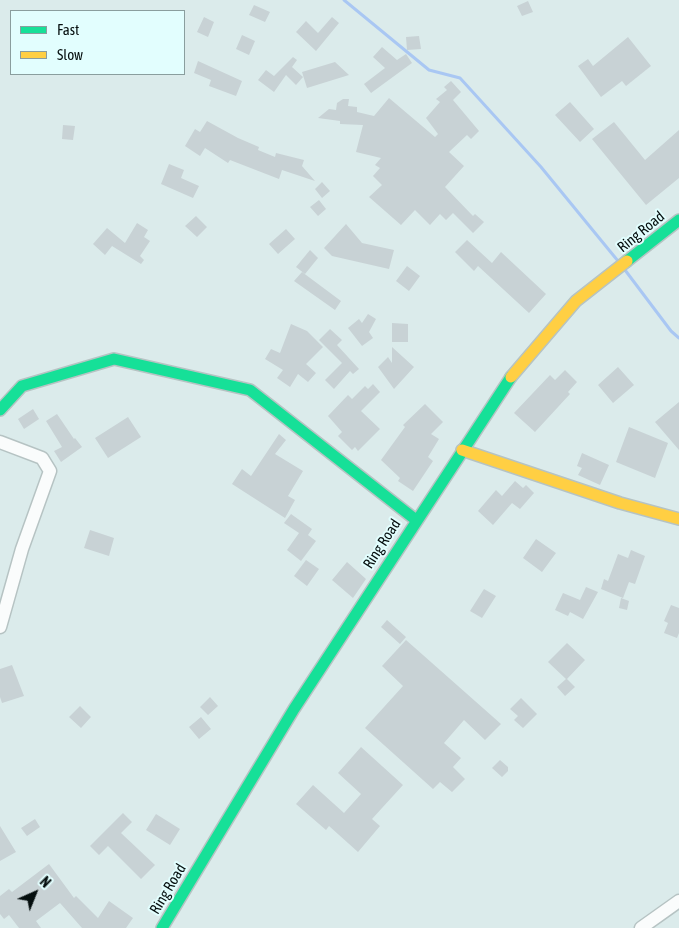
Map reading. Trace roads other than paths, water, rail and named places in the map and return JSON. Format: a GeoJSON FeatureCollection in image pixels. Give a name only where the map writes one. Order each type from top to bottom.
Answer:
{"type":"FeatureCollection","features":[{"type":"Feature","properties":{"kind":"main road","name":"Ring Road"},"geometry":{"type":"LineString","coordinates":[[162,928],[294,709],[504,385],[576,300],[632,259],[679,220]]}},
{"type":"Feature","properties":{"kind":"main road"},"geometry":{"type":"LineString","coordinates":[[0,410],[22,386],[114,359],[250,390],[416,520]]}},
{"type":"Feature","properties":{"kind":"main road"},"geometry":{"type":"LineString","coordinates":[[462,450],[620,503],[679,519]]}},
{"type":"Feature","properties":{"kind":"street"},"geometry":{"type":"LineString","coordinates":[[0,442],[42,458],[50,471],[22,549],[0,627]]}},
{"type":"Feature","properties":{"kind":"street"},"geometry":{"type":"LineString","coordinates":[[641,928],[679,901]]}},
{"type":"Feature","properties":{"kind":"waterway"},"geometry":{"type":"LineString","coordinates":[[344,0],[429,70],[460,78],[541,167],[618,261]]}},
{"type":"Feature","properties":{"kind":"waterway"},"geometry":{"type":"LineString","coordinates":[[625,270],[671,331],[679,338]]}}]}
